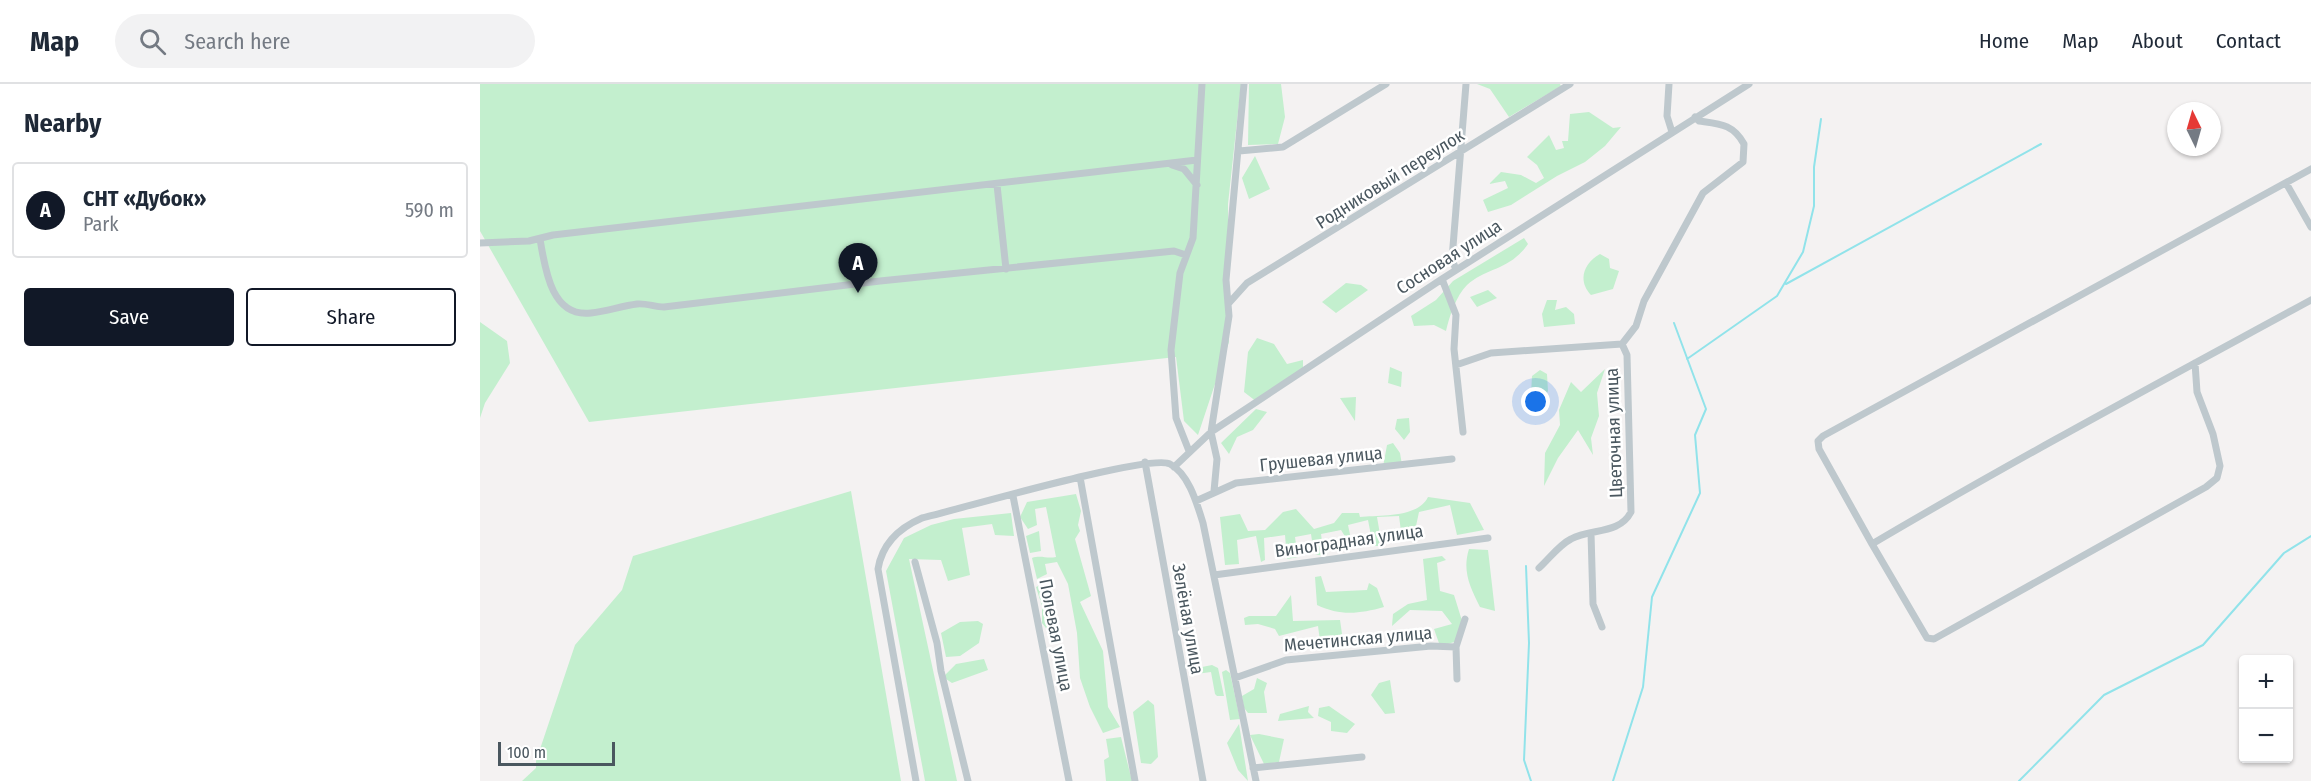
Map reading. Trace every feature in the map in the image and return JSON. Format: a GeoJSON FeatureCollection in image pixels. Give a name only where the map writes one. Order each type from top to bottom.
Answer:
{"type":"FeatureCollection","features":[{"type":"Feature","properties":{"kind":"street"},"geometry":{"type":"LineString","coordinates":[[1188,451],[1176,418],[1171,350],[1176,295],[1193,237],[1203,84]]}},
{"type":"Feature","properties":{"kind":"street"},"geometry":{"type":"LineString","coordinates":[[1214,492],[1217,459],[1211,432],[1229,303],[1226,280],[1244,84]]}},
{"type":"Feature","properties":{"kind":"street"},"geometry":{"type":"LineString","coordinates":[[1239,151],[1283,147],[1386,84]]}},
{"type":"Feature","properties":{"kind":"street"},"geometry":{"type":"LineString","coordinates":[[1456,270],[1452,259],[1466,84]]}},
{"type":"Feature","properties":{"kind":"street","name":"Родниковый переулок"},"geometry":{"type":"LineString","coordinates":[[1229,303],[1247,283],[1570,84]]}},
{"type":"Feature","properties":{"kind":"street"},"geometry":{"type":"LineString","coordinates":[[1669,84],[1667,116],[1672,132]]}},
{"type":"Feature","properties":{"kind":"street","name":"Сосновая улица"},"geometry":{"type":"LineString","coordinates":[[1174,466],[1211,432],[1442,279],[1749,84]]}},
{"type":"Feature","properties":{"kind":"street"},"geometry":{"type":"LineString","coordinates":[[1456,365],[1491,353],[1622,344],[1636,326],[1644,301],[1703,193],[1743,162],[1744,144],[1730,127],[1725,123],[1699,121],[1695,117]]}},
{"type":"Feature","properties":{"kind":"street"},"geometry":{"type":"LineString","coordinates":[[480,243],[540,239],[565,234],[1197,160]]}},
{"type":"Feature","properties":{"kind":"street"},"geometry":{"type":"LineString","coordinates":[[1169,164],[1184,169],[1197,185]]}},
{"type":"Feature","properties":{"kind":"street"},"geometry":{"type":"LineString","coordinates":[[2195,363],[2197,392],[2213,434],[2220,466],[2217,478],[2196,493],[1930,640],[1896,589],[1819,449],[1818,441],[1823,436],[2311,169]]}},
{"type":"Feature","properties":{"kind":"street"},"geometry":{"type":"LineString","coordinates":[[2286,183],[2311,227]]}},
{"type":"Feature","properties":{"kind":"street"},"geometry":{"type":"LineString","coordinates":[[997,185],[1006,269]]}},
{"type":"Feature","properties":{"kind":"street"},"geometry":{"type":"LineString","coordinates":[[540,239],[546,271],[554,292],[567,309],[589,314],[637,304],[664,307],[1174,251],[1186,255]]}},
{"type":"Feature","properties":{"kind":"street"},"geometry":{"type":"LineString","coordinates":[[1442,279],[1455,315],[1456,365],[1463,432]]}},
{"type":"Feature","properties":{"kind":"street"},"geometry":{"type":"LineString","coordinates":[[1872,544],[1980,480],[2311,300]]}},
{"type":"Feature","properties":{"kind":"street","name":"Цветочная улица"},"geometry":{"type":"LineString","coordinates":[[1539,568],[1572,539],[1616,526],[1628,518],[1631,512],[1627,355],[1622,344]]}},
{"type":"Feature","properties":{"kind":"street","name":"Грушевая улица"},"geometry":{"type":"LineString","coordinates":[[1196,501],[1236,483],[1452,459]]}},
{"type":"Feature","properties":{"kind":"street"},"geometry":{"type":"LineString","coordinates":[[916,781],[879,580],[880,557],[895,536],[912,523],[1080,477],[1145,462],[1162,461],[1174,466],[1196,501],[1214,575],[1256,781]]}},
{"type":"Feature","properties":{"kind":"street","name":"Зелёная улица"},"geometry":{"type":"LineString","coordinates":[[1145,462],[1203,781]]}},
{"type":"Feature","properties":{"kind":"street"},"geometry":{"type":"LineString","coordinates":[[1080,477],[1135,781]]}},
{"type":"Feature","properties":{"kind":"street","name":"Полевая улица"},"geometry":{"type":"LineString","coordinates":[[1012,496],[1069,781]]}},
{"type":"Feature","properties":{"kind":"street"},"geometry":{"type":"LineString","coordinates":[[1591,533],[1593,604],[1602,627]]}},
{"type":"Feature","properties":{"kind":"street","name":"Виноградная улица"},"geometry":{"type":"LineString","coordinates":[[1214,575],[1488,538]]}},
{"type":"Feature","properties":{"kind":"street"},"geometry":{"type":"LineString","coordinates":[[915,562],[937,643],[941,671],[968,781]]}},
{"type":"Feature","properties":{"kind":"street"},"geometry":{"type":"LineString","coordinates":[[1456,648],[1465,619]]}},
{"type":"Feature","properties":{"kind":"street","name":"Мечетинская улица"},"geometry":{"type":"LineString","coordinates":[[1235,678],[1286,660],[1431,646],[1456,648],[1457,679]]}},
{"type":"Feature","properties":{"kind":"street"},"geometry":{"type":"LineString","coordinates":[[1253,768],[1362,757]]}},
{"type":"Feature","properties":{"kind":"green space"},"geometry":{"type":"Polygon","coordinates":[[[480,84],[1241,84],[1228,204],[1229,342],[1198,435],[1184,421],[1176,357],[589,422],[480,231],[480,84]]]}},
{"type":"Feature","properties":{"kind":"green space"},"geometry":{"type":"Polygon","coordinates":[[[1249,84],[1281,84],[1285,117],[1278,144],[1248,145],[1249,84]]]}},
{"type":"Feature","properties":{"kind":"green space"},"geometry":{"type":"Polygon","coordinates":[[[1477,84],[1560,84],[1561,86],[1509,117],[1490,89],[1477,84]]]}},
{"type":"Feature","properties":{"kind":"green space"},"geometry":{"type":"Polygon","coordinates":[[[1589,112],[1613,128],[1621,127],[1605,146],[1585,162],[1557,176],[1511,205],[1488,212],[1483,200],[1508,188],[1505,181],[1489,184],[1501,172],[1521,175],[1536,183],[1544,178],[1537,165],[1527,157],[1549,135],[1556,150],[1564,148],[1562,141],[1568,141],[1570,114],[1589,112]]]}},
{"type":"Feature","properties":{"kind":"green space"},"geometry":{"type":"Polygon","coordinates":[[[1255,156],[1270,189],[1249,199],[1242,178],[1255,156]]]}},
{"type":"Feature","properties":{"kind":"green space"},"geometry":{"type":"Polygon","coordinates":[[[1524,238],[1528,244],[1521,253],[1506,264],[1467,285],[1454,307],[1446,331],[1434,325],[1414,326],[1411,316],[1436,300],[1453,281],[1524,238]]]}},
{"type":"Feature","properties":{"kind":"green space"},"geometry":{"type":"Polygon","coordinates":[[[1600,254],[1609,259],[1610,268],[1619,271],[1613,289],[1591,295],[1584,284],[1584,272],[1590,262],[1600,254]]]}},
{"type":"Feature","properties":{"kind":"green space"},"geometry":{"type":"Polygon","coordinates":[[[1346,283],[1361,285],[1368,290],[1336,313],[1322,302],[1346,283]]]}},
{"type":"Feature","properties":{"kind":"green space"},"geometry":{"type":"Polygon","coordinates":[[[1488,290],[1497,298],[1477,307],[1470,297],[1488,290]]]}},
{"type":"Feature","properties":{"kind":"green space"},"geometry":{"type":"Polygon","coordinates":[[[1547,300],[1557,300],[1555,310],[1566,307],[1574,314],[1575,324],[1544,327],[1542,314],[1547,300]]]}},
{"type":"Feature","properties":{"kind":"green space"},"geometry":{"type":"Polygon","coordinates":[[[480,322],[507,341],[510,363],[485,403],[480,418],[480,322]]]}},
{"type":"Feature","properties":{"kind":"green space"},"geometry":{"type":"Polygon","coordinates":[[[1257,338],[1274,344],[1287,364],[1303,360],[1303,371],[1257,402],[1244,392],[1248,352],[1257,338]]]}},
{"type":"Feature","properties":{"kind":"green space"},"geometry":{"type":"Polygon","coordinates":[[[1390,367],[1402,372],[1401,387],[1388,383],[1390,367]]]}},
{"type":"Feature","properties":{"kind":"green space"},"geometry":{"type":"Polygon","coordinates":[[[1605,369],[1597,393],[1599,416],[1591,438],[1593,455],[1578,430],[1558,458],[1544,486],[1545,453],[1560,425],[1559,410],[1571,382],[1581,392],[1605,369]]]}},
{"type":"Feature","properties":{"kind":"green space"},"geometry":{"type":"Polygon","coordinates":[[[1540,370],[1547,374],[1548,391],[1541,403],[1531,394],[1532,376],[1540,370]]]}},
{"type":"Feature","properties":{"kind":"green space"},"geometry":{"type":"Polygon","coordinates":[[[1356,397],[1355,421],[1340,398],[1356,397]]]}},
{"type":"Feature","properties":{"kind":"green space"},"geometry":{"type":"Polygon","coordinates":[[[1256,409],[1267,412],[1253,430],[1237,437],[1229,454],[1221,443],[1256,409]]]}},
{"type":"Feature","properties":{"kind":"green space"},"geometry":{"type":"Polygon","coordinates":[[[1409,418],[1410,432],[1404,440],[1395,429],[1397,419],[1409,418]]]}},
{"type":"Feature","properties":{"kind":"green space"},"geometry":{"type":"Polygon","coordinates":[[[1393,443],[1400,453],[1402,465],[1383,467],[1387,445],[1393,443]]]}},
{"type":"Feature","properties":{"kind":"green space"},"geometry":{"type":"Polygon","coordinates":[[[851,491],[901,781],[522,781],[536,768],[536,761],[575,645],[622,590],[633,556],[851,491]]]}},
{"type":"Feature","properties":{"kind":"green space"},"geometry":{"type":"Polygon","coordinates":[[[1076,494],[1081,511],[1078,525],[1080,531],[1075,539],[1091,596],[1080,602],[1103,651],[1108,707],[1120,727],[1103,733],[1090,707],[1080,678],[1077,633],[1068,584],[1057,562],[1045,564],[1047,574],[1037,579],[1032,558],[1056,557],[1046,507],[1035,509],[1037,525],[1028,529],[1020,517],[1027,502],[1076,494]]]}},
{"type":"Feature","properties":{"kind":"green space"},"geometry":{"type":"Polygon","coordinates":[[[1428,497],[1470,503],[1484,530],[1457,535],[1450,505],[1419,512],[1413,540],[1402,539],[1399,516],[1377,517],[1382,546],[1373,546],[1368,520],[1348,525],[1353,549],[1341,530],[1321,534],[1324,556],[1314,554],[1311,534],[1295,537],[1298,557],[1287,559],[1285,535],[1264,538],[1265,560],[1261,562],[1256,536],[1237,540],[1239,564],[1225,565],[1220,517],[1240,514],[1248,531],[1265,530],[1283,512],[1296,509],[1314,529],[1334,523],[1342,513],[1359,513],[1360,517],[1407,512],[1423,504],[1428,497]]]}},
{"type":"Feature","properties":{"kind":"green space"},"geometry":{"type":"Polygon","coordinates":[[[1011,513],[1014,536],[995,535],[992,524],[962,528],[970,575],[948,581],[941,560],[909,559],[957,781],[925,781],[886,571],[904,538],[931,525],[954,519],[1011,513]]]}},
{"type":"Feature","properties":{"kind":"green space"},"geometry":{"type":"Polygon","coordinates":[[[1039,531],[1041,551],[1030,553],[1026,536],[1039,531]]]}},
{"type":"Feature","properties":{"kind":"green space"},"geometry":{"type":"Polygon","coordinates":[[[1469,549],[1488,550],[1495,611],[1480,607],[1473,593],[1466,565],[1469,549]]]}},
{"type":"Feature","properties":{"kind":"green space"},"geometry":{"type":"Polygon","coordinates":[[[1442,556],[1446,560],[1437,563],[1440,591],[1454,595],[1463,624],[1458,641],[1440,646],[1434,629],[1452,624],[1442,611],[1410,610],[1392,626],[1393,614],[1408,604],[1427,600],[1423,559],[1442,556]]]}},
{"type":"Feature","properties":{"kind":"green space"},"geometry":{"type":"Polygon","coordinates":[[[1321,576],[1326,592],[1367,590],[1369,583],[1377,588],[1384,607],[1350,613],[1325,609],[1317,605],[1315,577],[1321,576]]]}},
{"type":"Feature","properties":{"kind":"green space"},"geometry":{"type":"Polygon","coordinates":[[[1047,582],[1055,613],[1057,636],[1053,637],[1042,623],[1042,606],[1036,587],[1047,582]]]}},
{"type":"Feature","properties":{"kind":"green space"},"geometry":{"type":"Polygon","coordinates":[[[1291,595],[1293,621],[1340,620],[1342,634],[1336,640],[1320,641],[1318,626],[1279,636],[1275,629],[1258,624],[1245,625],[1244,618],[1249,616],[1276,616],[1291,595]]]}},
{"type":"Feature","properties":{"kind":"green space"},"geometry":{"type":"Polygon","coordinates":[[[978,621],[983,624],[979,643],[960,656],[946,657],[941,633],[960,622],[978,621]]]}},
{"type":"Feature","properties":{"kind":"green space"},"geometry":{"type":"Polygon","coordinates":[[[984,659],[988,670],[952,683],[943,677],[956,664],[984,659]]]}},
{"type":"Feature","properties":{"kind":"green space"},"geometry":{"type":"Polygon","coordinates":[[[1212,665],[1218,668],[1224,696],[1215,694],[1211,672],[1189,675],[1197,668],[1212,665]]]}},
{"type":"Feature","properties":{"kind":"green space"},"geometry":{"type":"Polygon","coordinates":[[[1226,670],[1230,673],[1240,719],[1230,720],[1222,672],[1226,670]]]}},
{"type":"Feature","properties":{"kind":"green space"},"geometry":{"type":"Polygon","coordinates":[[[1257,678],[1267,683],[1264,692],[1267,713],[1248,713],[1244,708],[1242,696],[1254,689],[1257,678]]]}},
{"type":"Feature","properties":{"kind":"green space"},"geometry":{"type":"Polygon","coordinates":[[[1390,680],[1395,713],[1385,714],[1371,695],[1379,683],[1390,680]]]}},
{"type":"Feature","properties":{"kind":"green space"},"geometry":{"type":"Polygon","coordinates":[[[1148,700],[1154,705],[1158,757],[1151,764],[1141,763],[1133,712],[1148,700]]]}},
{"type":"Feature","properties":{"kind":"green space"},"geometry":{"type":"Polygon","coordinates":[[[1309,706],[1308,712],[1314,718],[1278,721],[1280,714],[1309,706]]]}},
{"type":"Feature","properties":{"kind":"green space"},"geometry":{"type":"Polygon","coordinates":[[[1329,706],[1355,724],[1347,733],[1331,731],[1331,722],[1318,716],[1319,708],[1329,706]]]}},
{"type":"Feature","properties":{"kind":"green space"},"geometry":{"type":"Polygon","coordinates":[[[1239,724],[1248,781],[1238,770],[1227,743],[1239,724]]]}},
{"type":"Feature","properties":{"kind":"green space"},"geometry":{"type":"Polygon","coordinates":[[[1259,734],[1284,739],[1279,762],[1264,764],[1250,735],[1259,734]]]}},
{"type":"Feature","properties":{"kind":"green space"},"geometry":{"type":"Polygon","coordinates":[[[1121,737],[1132,781],[1106,781],[1104,760],[1109,757],[1106,739],[1121,737]]]}},
{"type":"Feature","properties":{"kind":"waterway"},"geometry":{"type":"LineString","coordinates":[[1687,359],[1777,296],[1803,252],[1814,206],[1814,167],[1821,119]]}},
{"type":"Feature","properties":{"kind":"waterway"},"geometry":{"type":"LineString","coordinates":[[1786,284],[2041,144]]}},
{"type":"Feature","properties":{"kind":"waterway"},"geometry":{"type":"LineString","coordinates":[[1613,781],[1643,687],[1652,597],[1700,493],[1695,435],[1706,409],[1674,323]]}},
{"type":"Feature","properties":{"kind":"waterway"},"geometry":{"type":"LineString","coordinates":[[2019,781],[2104,695],[2203,645],[2284,553],[2311,536]]}},
{"type":"Feature","properties":{"kind":"waterway"},"geometry":{"type":"LineString","coordinates":[[1526,566],[1529,643],[1524,760],[1531,781]]}},
{"type":"Feature","properties":{"kind":"place","name":"СНТ «Дубок»"},"geometry":{"type":"Point","coordinates":[858,293]}}]}
